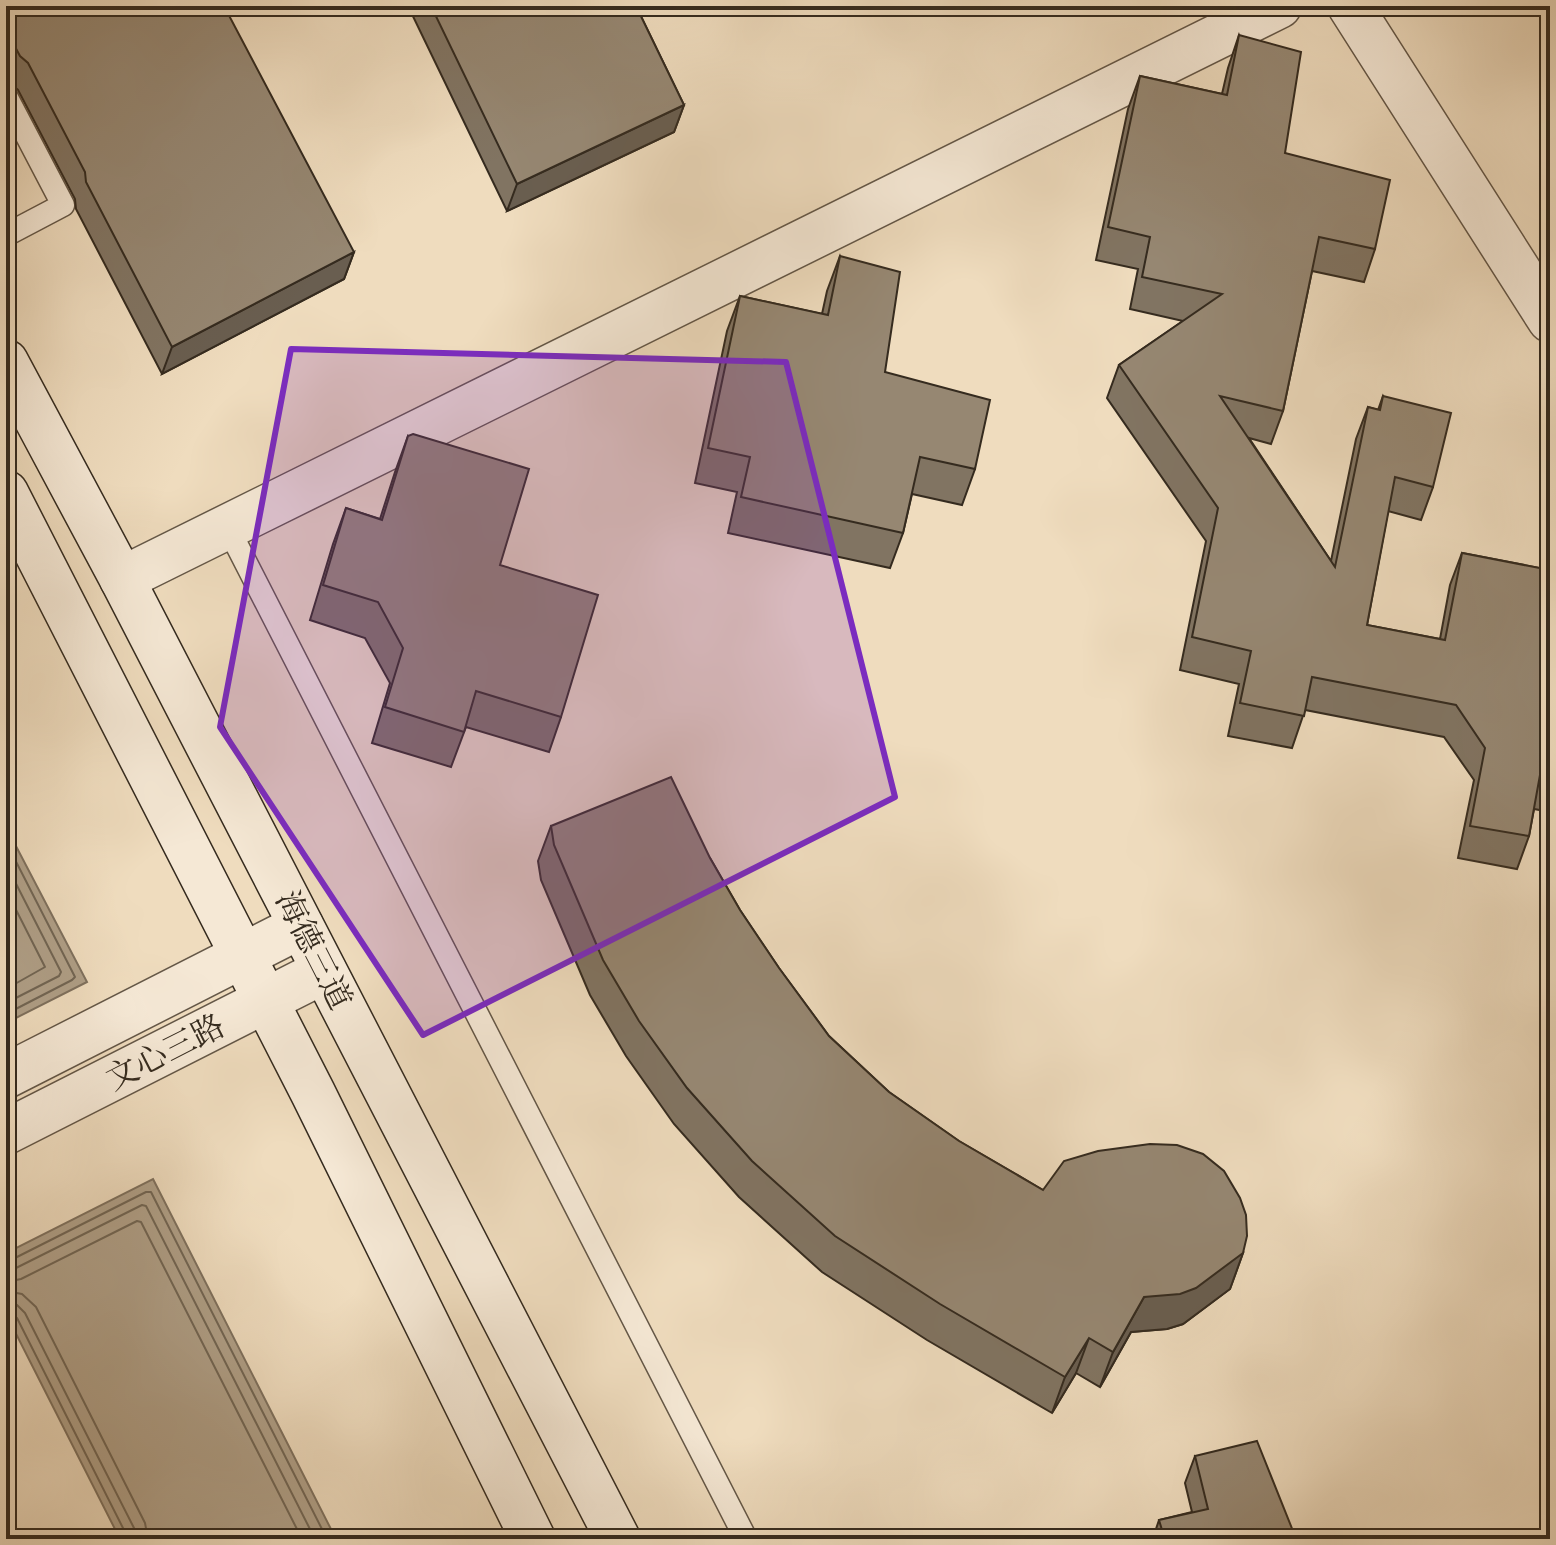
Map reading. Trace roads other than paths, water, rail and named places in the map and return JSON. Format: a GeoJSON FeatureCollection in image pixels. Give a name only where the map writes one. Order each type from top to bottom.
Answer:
{"type":"FeatureCollection","features":[{"type":"Feature","properties":{"kind":"main road"},"geometry":{"type":"LineString","coordinates":[[122,579],[1279,6]]}},
{"type":"Feature","properties":{"kind":"main road"},"geometry":{"type":"LineString","coordinates":[[1350,6],[1550,320]]}},
{"type":"Feature","properties":{"kind":"main road","name":"海德三道"},"geometry":{"type":"LineString","coordinates":[[6,362],[122,579],[618,1539]]}},
{"type":"Feature","properties":{"kind":"main road","name":"海德三道"},"geometry":{"type":"LineString","coordinates":[[6,493],[267,1001],[533,1539]]}},
{"type":"Feature","properties":{"kind":"main road","name":"文心三路"},"geometry":{"type":"LineString","coordinates":[[6,1076],[301,926]]}},
{"type":"Feature","properties":{"kind":"main road","name":"文心三路"},"geometry":{"type":"LineString","coordinates":[[6,1132],[324,971]]}},
{"type":"Feature","properties":{"kind":"lane"},"geometry":{"type":"LineString","coordinates":[[6,96],[63,205],[6,235]]}},
{"type":"Feature","properties":{"kind":"lane"},"geometry":{"type":"LineString","coordinates":[[227,526],[746,1539]]}},
{"type":"Feature","properties":{"kind":"water"},"geometry":{"type":"Polygon","coordinates":[[[6,827],[87,982],[6,1023],[6,827]]]}},
{"type":"Feature","properties":{"kind":"water"},"geometry":{"type":"Polygon","coordinates":[[[153,1179],[336,1539],[120,1539],[6,1314],[6,1253],[153,1179]]]}}]}
